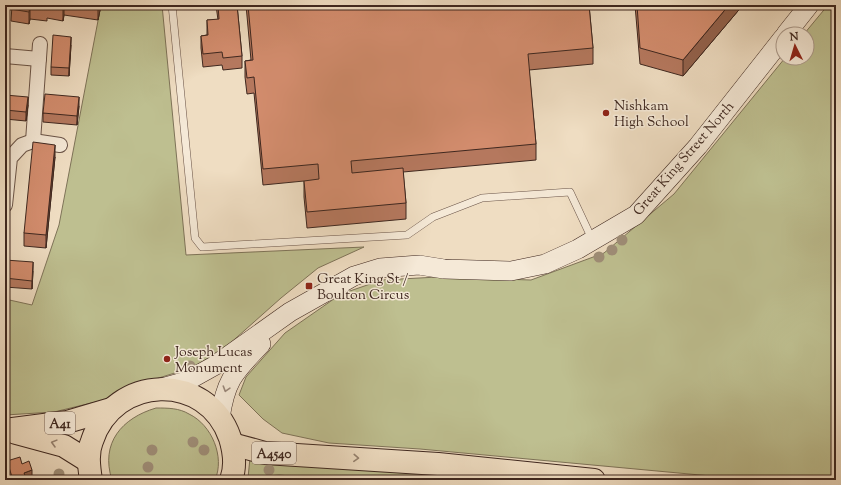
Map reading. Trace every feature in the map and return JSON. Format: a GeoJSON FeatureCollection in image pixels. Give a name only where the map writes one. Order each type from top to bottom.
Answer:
{"type":"FeatureCollection","features":[{"type":"Feature","properties":{"kind":"highway","name":"A4540"},"geometry":{"type":"LineString","coordinates":[[90,475],[91,442],[99,424],[111,409],[126,397],[143,391],[162,388],[184,392],[204,402],[220,418],[227,430],[232,444],[234,460],[231,480]]}},
{"type":"Feature","properties":{"kind":"highway","name":"A41"},"geometry":{"type":"LineString","coordinates":[[6,430],[67,422],[111,409]]}},
{"type":"Feature","properties":{"kind":"highway","name":"A41"},"geometry":{"type":"LineString","coordinates":[[6,430],[64,446],[90,475]]}},
{"type":"Feature","properties":{"kind":"highway","name":"A4540"},"geometry":{"type":"LineString","coordinates":[[232,444],[265,453],[438,464],[594,480]]}},
{"type":"Feature","properties":{"kind":"street"},"geometry":{"type":"LineString","coordinates":[[792,26],[809,5]]}},
{"type":"Feature","properties":{"kind":"street"},"geometry":{"type":"LineString","coordinates":[[33,141],[40,44]]}},
{"type":"Feature","properties":{"kind":"street","name":"Great King Street North"},"geometry":{"type":"LineString","coordinates":[[162,388],[187,381],[214,366],[290,312],[354,276],[380,268],[419,266],[444,269],[511,271],[545,264],[593,240],[636,215],[698,146],[775,48]]}},
{"type":"Feature","properties":{"kind":"street"},"geometry":{"type":"LineString","coordinates":[[5,56],[39,59]]}},
{"type":"Feature","properties":{"kind":"street"},"geometry":{"type":"LineString","coordinates":[[5,206],[10,158],[22,145],[33,141],[60,145]]}},
{"type":"Feature","properties":{"kind":"street","name":"Great King Street North"},"geometry":{"type":"LineString","coordinates":[[220,418],[228,383],[241,364],[290,312]]}},
{"type":"Feature","properties":{"kind":"lane"},"geometry":{"type":"LineString","coordinates":[[172,5],[195,238],[202,247],[407,235],[433,217],[482,198],[570,192],[593,240]]}},
{"type":"Feature","properties":{"kind":"green space"},"geometry":{"type":"Polygon","coordinates":[[[101,5],[162,5],[186,255],[364,247],[318,268],[281,298],[227,346],[194,367],[149,381],[108,399],[54,412],[5,415],[5,299],[32,305],[59,225],[101,5]]]}},
{"type":"Feature","properties":{"kind":"green space"},"geometry":{"type":"Polygon","coordinates":[[[828,5],[836,5],[836,480],[754,480],[420,449],[329,443],[282,433],[263,419],[239,395],[246,377],[285,333],[341,294],[382,280],[438,277],[531,280],[604,253],[674,194],[778,66],[815,66],[815,26],[811,26],[828,5]]]}},
{"type":"Feature","properties":{"kind":"green space"},"geometry":{"type":"Polygon","coordinates":[[[156,408],[177,409],[197,419],[204,426],[214,442],[217,452],[218,471],[215,480],[112,480],[109,467],[109,455],[117,434],[124,425],[133,418],[156,408]]]}},
{"type":"Feature","properties":{"kind":"green space"},"geometry":{"type":"Polygon","coordinates":[[[250,458],[518,480],[335,480],[279,475],[248,478],[250,458]]]}},
{"type":"Feature","properties":{"kind":"building"},"geometry":{"type":"Polygon","coordinates":[[[12,5],[64,5],[63,8],[47,6],[47,9],[30,6],[29,12],[11,9],[12,5]]]}},
{"type":"Feature","properties":{"kind":"building"},"geometry":{"type":"Polygon","coordinates":[[[81,5],[99,5],[98,8],[81,5]]]}},
{"type":"Feature","properties":{"kind":"building"},"geometry":{"type":"Polygon","coordinates":[[[218,5],[237,5],[242,56],[223,58],[222,52],[203,54],[201,36],[208,35],[207,20],[219,19],[218,5]]]}},
{"type":"Feature","properties":{"kind":"building"},"geometry":{"type":"Polygon","coordinates":[[[248,5],[589,5],[593,48],[528,54],[536,144],[351,161],[352,173],[403,168],[406,203],[307,212],[304,181],[319,179],[318,164],[263,169],[254,77],[247,78],[245,61],[253,60],[248,5]]]}},
{"type":"Feature","properties":{"kind":"building"},"geometry":{"type":"Polygon","coordinates":[[[637,5],[729,5],[683,60],[640,48],[637,5]]]}},
{"type":"Feature","properties":{"kind":"building"},"geometry":{"type":"Polygon","coordinates":[[[53,35],[71,37],[69,68],[51,67],[53,35]]]}},
{"type":"Feature","properties":{"kind":"building"},"geometry":{"type":"Polygon","coordinates":[[[45,94],[79,97],[77,116],[43,113],[45,94]]]}},
{"type":"Feature","properties":{"kind":"building"},"geometry":{"type":"Polygon","coordinates":[[[5,95],[28,97],[26,112],[5,110],[5,95]]]}},
{"type":"Feature","properties":{"kind":"building"},"geometry":{"type":"Polygon","coordinates":[[[33,142],[55,145],[46,235],[24,233],[33,142]]]}},
{"type":"Feature","properties":{"kind":"building"},"geometry":{"type":"Polygon","coordinates":[[[5,260],[33,262],[32,281],[5,278],[5,260]]]}},
{"type":"Feature","properties":{"kind":"building"},"geometry":{"type":"Polygon","coordinates":[[[20,457],[22,464],[29,461],[32,470],[24,473],[27,480],[13,480],[7,461],[20,457]]]}},
{"type":"Feature","properties":{"kind":"building"},"geometry":{"type":"Polygon","coordinates":[[[8,471],[11,480],[5,480],[5,472],[8,471]]]}},
{"type":"Feature","properties":{"kind":"place","name":"Nishkam High School"},"geometry":{"type":"Point","coordinates":[606,113]}},
{"type":"Feature","properties":{"kind":"place","name":"Great King St / Boulton Circus"},"geometry":{"type":"Point","coordinates":[309,286]}},
{"type":"Feature","properties":{"kind":"place","name":"Joseph Lucas Monument"},"geometry":{"type":"Point","coordinates":[167,359]}}]}
